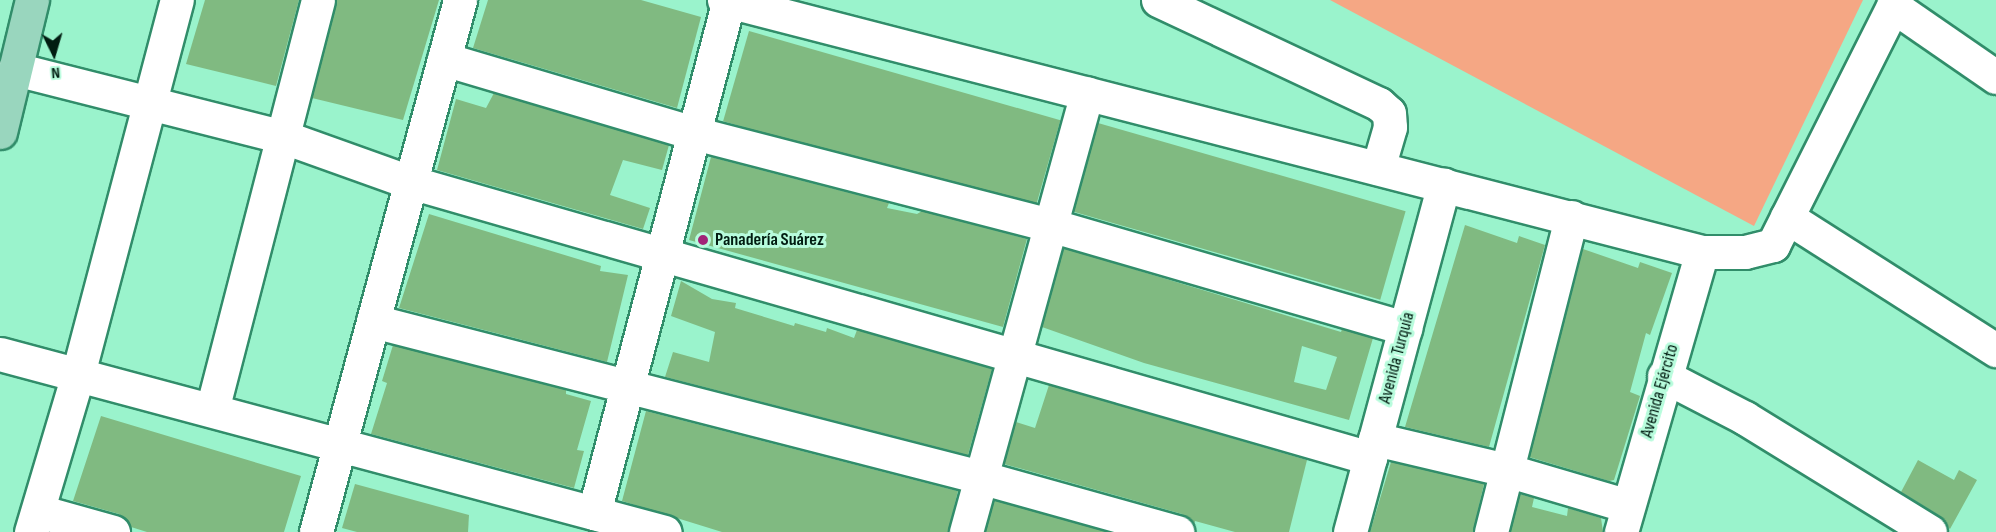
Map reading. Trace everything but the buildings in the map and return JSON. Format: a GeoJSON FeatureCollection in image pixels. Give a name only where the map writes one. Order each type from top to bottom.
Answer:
{"type":"FeatureCollection","features":[{"type":"Feature","properties":{"kind":"main road"},"geometry":{"type":"LineString","coordinates":[[0,132],[33,0]]}},
{"type":"Feature","properties":{"kind":"street"},"geometry":{"type":"LineString","coordinates":[[113,532],[35,522],[78,374],[177,0]]}},
{"type":"Feature","properties":{"kind":"street"},"geometry":{"type":"LineString","coordinates":[[212,410],[318,0]]}},
{"type":"Feature","properties":{"kind":"street"},"geometry":{"type":"LineString","coordinates":[[316,532],[460,0]]}},
{"type":"Feature","properties":{"kind":"street"},"geometry":{"type":"LineString","coordinates":[[594,513],[727,0],[1702,252],[1745,252],[1773,245],[1895,3],[1996,77]]}},
{"type":"Feature","properties":{"kind":"street"},"geometry":{"type":"LineString","coordinates":[[1158,0],[1379,104],[1389,113],[1390,127],[1377,168]]}},
{"type":"Feature","properties":{"kind":"street"},"geometry":{"type":"LineString","coordinates":[[444,59],[694,133],[1050,225],[1405,328]]}},
{"type":"Feature","properties":{"kind":"street"},"geometry":{"type":"LineString","coordinates":[[15,69],[284,136],[410,182],[1014,356],[1372,449],[1506,470],[1625,519]]}},
{"type":"Feature","properties":{"kind":"street"},"geometry":{"type":"LineString","coordinates":[[966,532],[1087,93]]}},
{"type":"Feature","properties":{"kind":"street","name":"Avenida Turquía"},"geometry":{"type":"LineString","coordinates":[[1350,532],[1444,184]]}},
{"type":"Feature","properties":{"kind":"street"},"geometry":{"type":"LineString","coordinates":[[1491,532],[1571,217]]}},
{"type":"Feature","properties":{"kind":"street"},"geometry":{"type":"LineString","coordinates":[[1787,217],[1996,350]]}},
{"type":"Feature","properties":{"kind":"street","name":"Avenida Ejército"},"geometry":{"type":"LineString","coordinates":[[1625,519],[1664,376],[1702,252]]}},
{"type":"Feature","properties":{"kind":"street"},"geometry":{"type":"LineString","coordinates":[[373,321],[980,477],[1177,532]]}},
{"type":"Feature","properties":{"kind":"street"},"geometry":{"type":"LineString","coordinates":[[0,354],[665,532]]}},
{"type":"Feature","properties":{"kind":"street"},"geometry":{"type":"LineString","coordinates":[[1664,376],[1745,418],[1930,532]]}},
{"type":"Feature","properties":{"kind":"shaded area"},"geometry":{"type":"Polygon","coordinates":[[[1330,0],[1863,0],[1754,226],[1330,0]]]}},
{"type":"Feature","properties":{"kind":"place","name":"Panadería Suárez"},"geometry":{"type":"Point","coordinates":[703,240]}}]}
